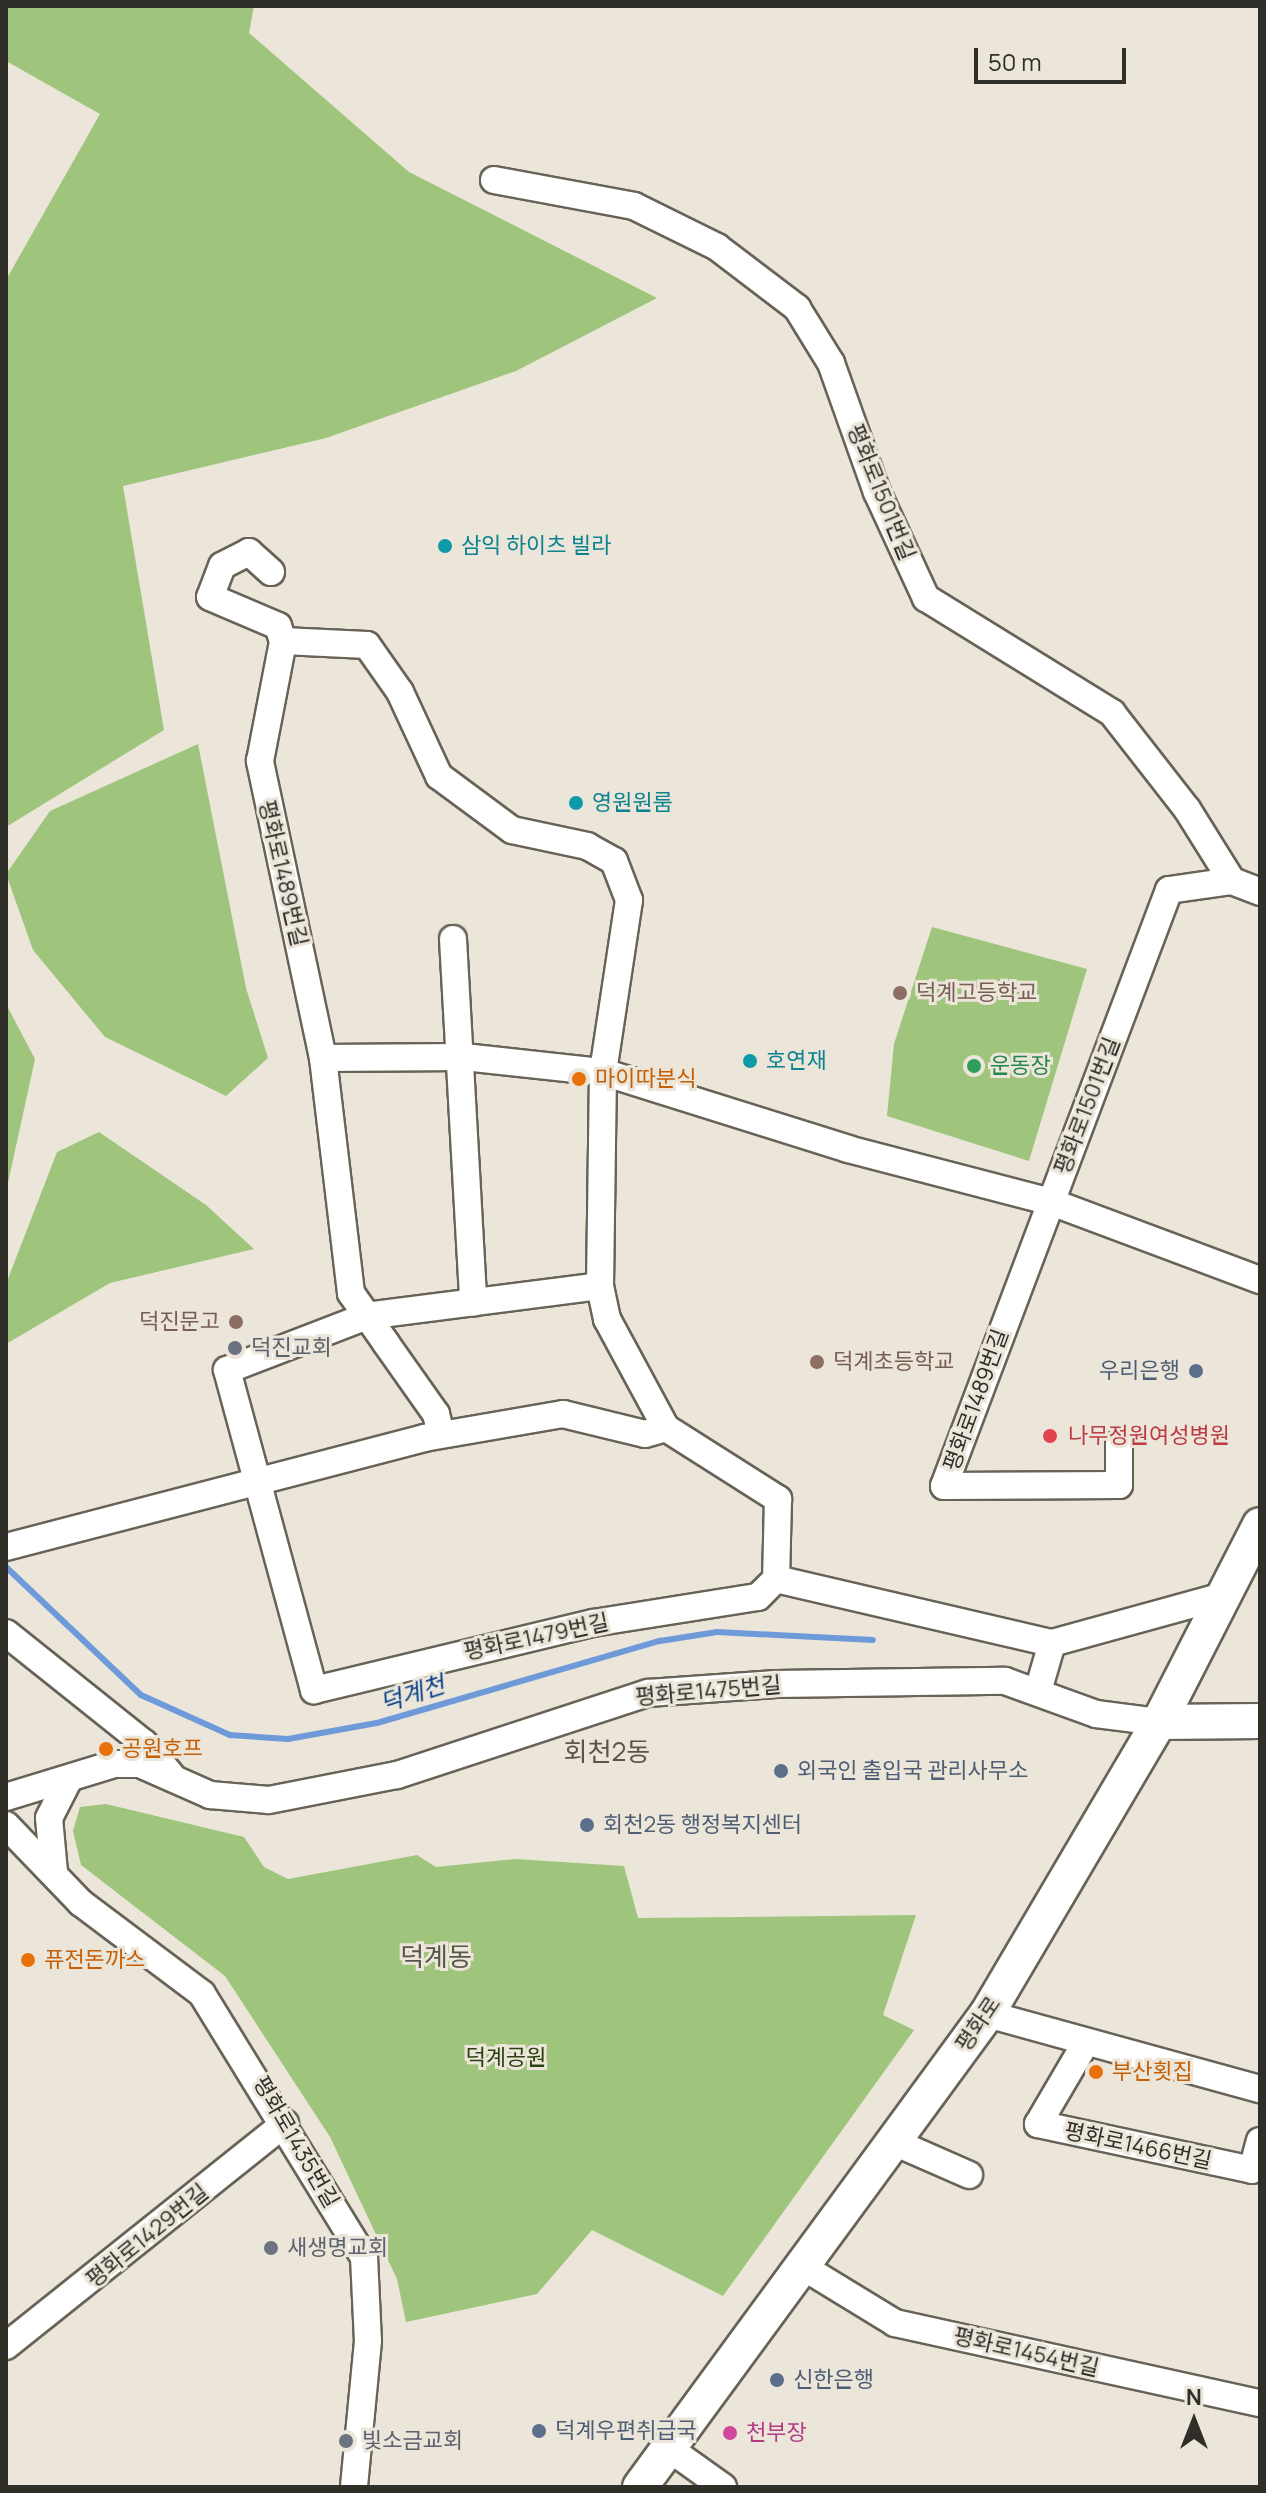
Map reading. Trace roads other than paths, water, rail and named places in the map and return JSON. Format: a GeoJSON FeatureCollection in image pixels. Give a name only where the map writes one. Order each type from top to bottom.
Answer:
{"type":"FeatureCollection","features":[{"type":"Feature","properties":{"kind":"main road","name":"평화로"},"geometry":{"type":"LineString","coordinates":[[640,2487],[667,2447],[805,2268],[987,2014],[1159,1722],[1260,1525]]}},
{"type":"Feature","properties":{"kind":"main road"},"geometry":{"type":"LineString","coordinates":[[1159,1722],[1260,1721]]}},
{"type":"Feature","properties":{"kind":"street","name":"평화로1501번길"},"geometry":{"type":"LineString","coordinates":[[494,180],[634,206],[717,247],[797,308],[831,363],[877,492],[926,598],[1112,713],[1187,809],[1232,881]]}},
{"type":"Feature","properties":{"kind":"street"},"geometry":{"type":"LineString","coordinates":[[271,572],[249,552],[222,566],[210,597],[278,626],[283,641],[367,645],[400,692],[439,776],[512,830],[587,846],[614,861],[629,900],[603,1072],[600,1286],[607,1319],[666,1428],[778,1499],[776,1579],[1052,1643],[1217,1608]]}},
{"type":"Feature","properties":{"kind":"street","name":"평화로1489번길"},"geometry":{"type":"LineString","coordinates":[[283,641],[260,761],[323,1058],[351,1293],[436,1414],[441,1434]]}},
{"type":"Feature","properties":{"kind":"street","name":"평화로1501번길"},"geometry":{"type":"LineString","coordinates":[[1051,1202],[1169,890],[1232,881],[1260,892]]}},
{"type":"Feature","properties":{"kind":"street"},"geometry":{"type":"LineString","coordinates":[[453,939],[464,1057],[473,1302]]}},
{"type":"Feature","properties":{"kind":"street"},"geometry":{"type":"LineString","coordinates":[[323,1058],[464,1057],[603,1072],[848,1149],[1051,1202],[1260,1280]]}},
{"type":"Feature","properties":{"kind":"street","name":"평화로1489번길"},"geometry":{"type":"LineString","coordinates":[[1051,1202],[944,1486],[1119,1485],[1119,1443]]}},
{"type":"Feature","properties":{"kind":"street"},"geometry":{"type":"LineString","coordinates":[[252,1484],[227,1370],[367,1316],[600,1286]]}},
{"type":"Feature","properties":{"kind":"street"},"geometry":{"type":"LineString","coordinates":[[8,1546],[441,1434],[563,1414],[645,1434],[666,1428]]}},
{"type":"Feature","properties":{"kind":"street","name":"평화로1479번길"},"geometry":{"type":"LineString","coordinates":[[252,1484],[314,1690],[593,1623],[758,1597],[776,1579]]}},
{"type":"Feature","properties":{"kind":"street","name":"평화로1475번길"},"geometry":{"type":"LineString","coordinates":[[6,1633],[144,1743],[173,1778]]}},
{"type":"Feature","properties":{"kind":"street"},"geometry":{"type":"LineString","coordinates":[[1038,1691],[1052,1643]]}},
{"type":"Feature","properties":{"kind":"street","name":"평화로1475번길"},"geometry":{"type":"LineString","coordinates":[[6,1797],[114,1764],[140,1764],[210,1795],[269,1800],[397,1775],[648,1693],[936,1680],[1005,1681],[1096,1714],[1159,1722]]}},
{"type":"Feature","properties":{"kind":"street"},"geometry":{"type":"LineString","coordinates":[[55,1876],[49,1818],[69,1779]]}},
{"type":"Feature","properties":{"kind":"street","name":"평화로1435번길"},"geometry":{"type":"LineString","coordinates":[[6,1825],[55,1876],[202,1994],[285,2123],[364,2257],[368,2341],[354,2487]]}},
{"type":"Feature","properties":{"kind":"street"},"geometry":{"type":"LineString","coordinates":[[987,2014],[1085,2044],[1260,2089]]}},
{"type":"Feature","properties":{"kind":"street","name":"평화로1466번길"},"geometry":{"type":"LineString","coordinates":[[1085,2044],[1038,2124],[1252,2170],[1260,2141]]}},
{"type":"Feature","properties":{"kind":"street","name":"평화로1429번길"},"geometry":{"type":"LineString","coordinates":[[6,2346],[285,2123]]}},
{"type":"Feature","properties":{"kind":"street"},"geometry":{"type":"LineString","coordinates":[[894,2142],[969,2175]]}},
{"type":"Feature","properties":{"kind":"street","name":"평화로1454번길"},"geometry":{"type":"LineString","coordinates":[[805,2268],[895,2323],[1260,2403]]}},
{"type":"Feature","properties":{"kind":"street"},"geometry":{"type":"LineString","coordinates":[[667,2447],[723,2487]]}},
{"type":"Feature","properties":{"kind":"waterway","name":"덕계천"},"geometry":{"type":"LineString","coordinates":[[6,1567],[141,1695],[230,1735],[288,1739],[377,1723],[660,1641],[717,1632],[873,1640]]}},
{"type":"Feature","properties":{"kind":"place","name":"삼익 하이츠 빌라"},"geometry":{"type":"Point","coordinates":[445,546]}},
{"type":"Feature","properties":{"kind":"place","name":"영원원룸"},"geometry":{"type":"Point","coordinates":[576,803]}},
{"type":"Feature","properties":{"kind":"place","name":"덕계고등학교"},"geometry":{"type":"Point","coordinates":[900,993]}},
{"type":"Feature","properties":{"kind":"place","name":"호연재"},"geometry":{"type":"Point","coordinates":[750,1061]}},
{"type":"Feature","properties":{"kind":"place","name":"운동장"},"geometry":{"type":"Point","coordinates":[974,1066]}},
{"type":"Feature","properties":{"kind":"place","name":"마이따분식"},"geometry":{"type":"Point","coordinates":[579,1079]}},
{"type":"Feature","properties":{"kind":"place","name":"덕진문고"},"geometry":{"type":"Point","coordinates":[236,1322]}},
{"type":"Feature","properties":{"kind":"place","name":"덕진교회"},"geometry":{"type":"Point","coordinates":[235,1348]}},
{"type":"Feature","properties":{"kind":"place","name":"덕계초등학교"},"geometry":{"type":"Point","coordinates":[817,1362]}},
{"type":"Feature","properties":{"kind":"place","name":"우리은행"},"geometry":{"type":"Point","coordinates":[1196,1371]}},
{"type":"Feature","properties":{"kind":"place","name":"나무정원여성병원"},"geometry":{"type":"Point","coordinates":[1050,1436]}},
{"type":"Feature","properties":{"kind":"place","name":"공원호프"},"geometry":{"type":"Point","coordinates":[106,1749]}},
{"type":"Feature","properties":{"kind":"place","name":"외국인 출입국 관리사무소"},"geometry":{"type":"Point","coordinates":[781,1771]}},
{"type":"Feature","properties":{"kind":"place","name":"회천2동 행정복지센터"},"geometry":{"type":"Point","coordinates":[587,1825]}},
{"type":"Feature","properties":{"kind":"place","name":"퓨전돈까스"},"geometry":{"type":"Point","coordinates":[28,1960]}},
{"type":"Feature","properties":{"kind":"place","name":"부산횟집"},"geometry":{"type":"Point","coordinates":[1096,2072]}},
{"type":"Feature","properties":{"kind":"place","name":"새생명교회"},"geometry":{"type":"Point","coordinates":[271,2248]}},
{"type":"Feature","properties":{"kind":"place","name":"신한은행"},"geometry":{"type":"Point","coordinates":[777,2380]}},
{"type":"Feature","properties":{"kind":"place","name":"덕계우편취급국"},"geometry":{"type":"Point","coordinates":[539,2431]}},
{"type":"Feature","properties":{"kind":"place","name":"천부장"},"geometry":{"type":"Point","coordinates":[730,2433]}},
{"type":"Feature","properties":{"kind":"place","name":"빛소금교회"},"geometry":{"type":"Point","coordinates":[346,2441]}},
{"type":"Feature","properties":{"kind":"district","name":"회천2동"},"geometry":{"type":"Point","coordinates":[607,1752]}},
{"type":"Feature","properties":{"kind":"district","name":"덕계동"},"geometry":{"type":"Point","coordinates":[436,1957]}},
{"type":"Feature","properties":{"kind":"park label","name":"덕계공원"},"geometry":{"type":"Point","coordinates":[506,2058]}}]}
